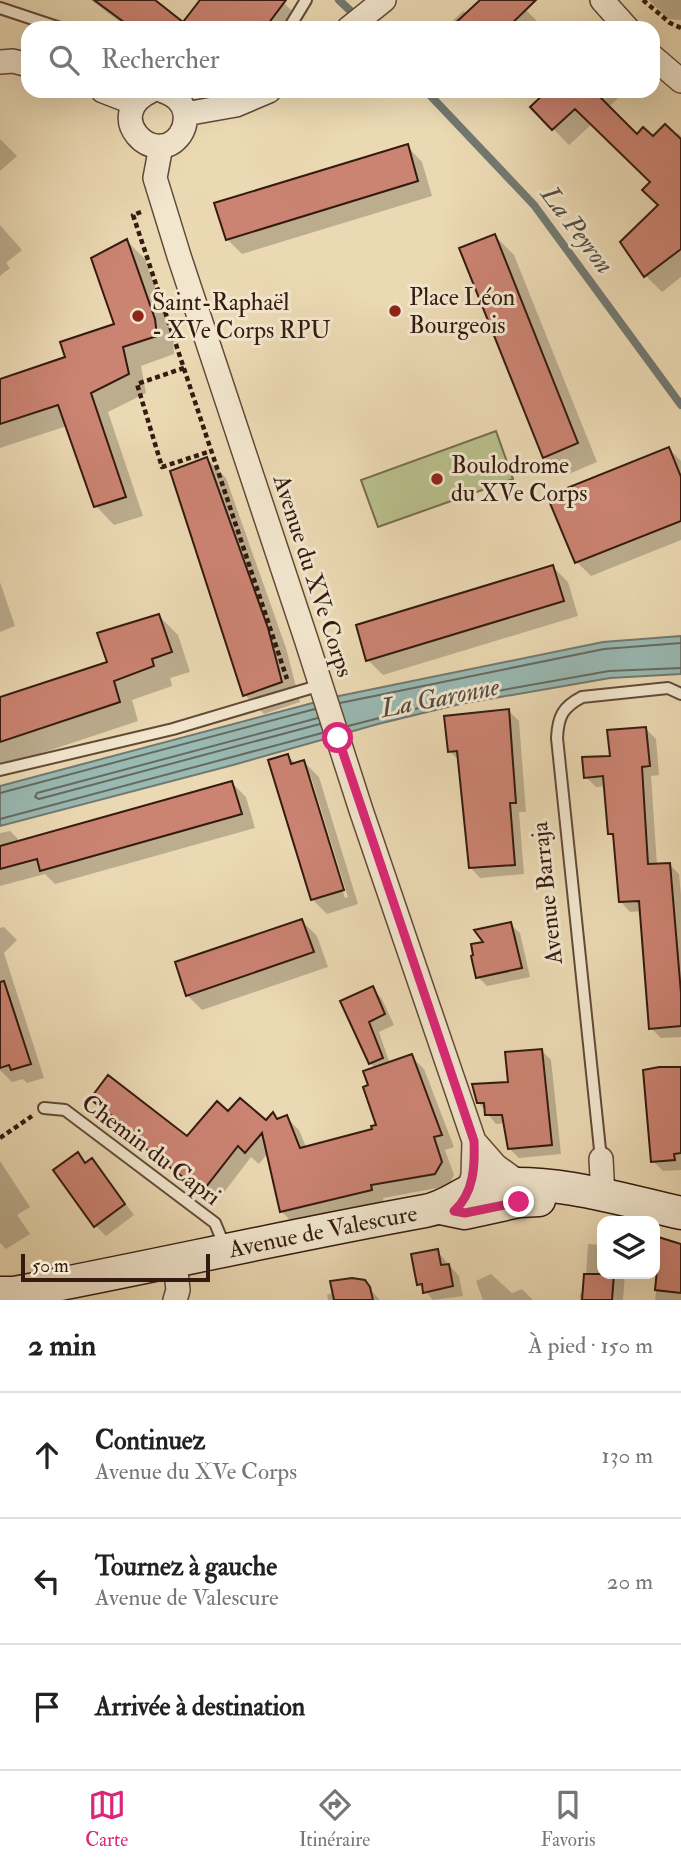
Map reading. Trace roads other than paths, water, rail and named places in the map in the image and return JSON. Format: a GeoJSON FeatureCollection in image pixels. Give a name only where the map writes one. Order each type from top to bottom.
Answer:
{"type":"FeatureCollection","features":[{"type":"Feature","properties":{"kind":"main road","name":"Avenue de Valescure"},"geometry":{"type":"LineString","coordinates":[[0,1293],[14,1293],[175,1262],[226,1249],[455,1203],[490,1185],[521,1184],[570,1189],[681,1213]]}},
{"type":"Feature","properties":{"kind":"main road","name":"Avenue de Valescure"},"geometry":{"type":"LineString","coordinates":[[455,1203],[465,1213],[546,1199],[570,1189]]}},
{"type":"Feature","properties":{"kind":"street"},"geometry":{"type":"LineString","coordinates":[[358,21],[384,0]]}},
{"type":"Feature","properties":{"kind":"street"},"geometry":{"type":"LineString","coordinates":[[602,0],[621,21]]}},
{"type":"Feature","properties":{"kind":"street"},"geometry":{"type":"LineString","coordinates":[[0,62],[21,63]]}},
{"type":"Feature","properties":{"kind":"street"},"geometry":{"type":"LineString","coordinates":[[660,63],[681,81]]}},
{"type":"Feature","properties":{"kind":"street"},"geometry":{"type":"LineString","coordinates":[[142,98],[130,113],[131,125],[142,141],[161,146],[171,143],[179,136],[184,126],[185,114],[176,98]]}},
{"type":"Feature","properties":{"kind":"street"},"geometry":{"type":"LineString","coordinates":[[185,114],[236,105],[253,98]]}},
{"type":"Feature","properties":{"kind":"street","name":"Avenue du XVe Corps"},"geometry":{"type":"LineString","coordinates":[[161,146],[155,178],[163,204],[322,691],[474,1141],[475,1159],[455,1203]]}},
{"type":"Feature","properties":{"kind":"street","name":"Avenue du XVe Corps"},"geometry":{"type":"LineString","coordinates":[[474,1141],[496,1166],[521,1184]]}},
{"type":"Feature","properties":{"kind":"street","name":"Avenue Barraja"},"geometry":{"type":"LineString","coordinates":[[601,1159],[603,1196]]}},
{"type":"Feature","properties":{"kind":"street"},"geometry":{"type":"LineString","coordinates":[[175,1262],[178,1290],[175,1300]]}},
{"type":"Feature","properties":{"kind":"lane"},"geometry":{"type":"LineString","coordinates":[[293,21],[306,0]]}},
{"type":"Feature","properties":{"kind":"lane"},"geometry":{"type":"LineString","coordinates":[[0,8],[39,21]]}},
{"type":"Feature","properties":{"kind":"lane","name":"Avenue Barraja"},"geometry":{"type":"LineString","coordinates":[[601,1159],[557,721],[571,703],[582,697],[668,688],[681,694]]}},
{"type":"Feature","properties":{"kind":"lane"},"geometry":{"type":"LineString","coordinates":[[0,770],[173,729],[292,694],[322,691]]}},
{"type":"Feature","properties":{"kind":"lane","name":"Chemin du Capri"},"geometry":{"type":"LineString","coordinates":[[44,1108],[65,1110],[215,1223],[226,1249]]}},
{"type":"Feature","properties":{"kind":"water","name":"La Garonne"},"geometry":{"type":"Polygon","coordinates":[[[681,636],[681,674],[610,678],[460,704],[0,826],[0,786],[339,696],[603,642],[681,636]]]}},
{"type":"Feature","properties":{"kind":"waterway","name":"La Peyron"},"geometry":{"type":"LineString","coordinates":[[339,0],[357,17]]}},
{"type":"Feature","properties":{"kind":"waterway","name":"La Peyron"},"geometry":{"type":"LineString","coordinates":[[433,98],[534,205],[681,405]]}},
{"type":"Feature","properties":{"kind":"place","name":"Place Léon Bourgeois"},"geometry":{"type":"Point","coordinates":[395,311]}},
{"type":"Feature","properties":{"kind":"place","name":"Saint-Raphaël - XVe Corps RPU"},"geometry":{"type":"Point","coordinates":[138,316]}},
{"type":"Feature","properties":{"kind":"place","name":"Boulodrome du XVe Corps"},"geometry":{"type":"Point","coordinates":[437,479]}}]}
